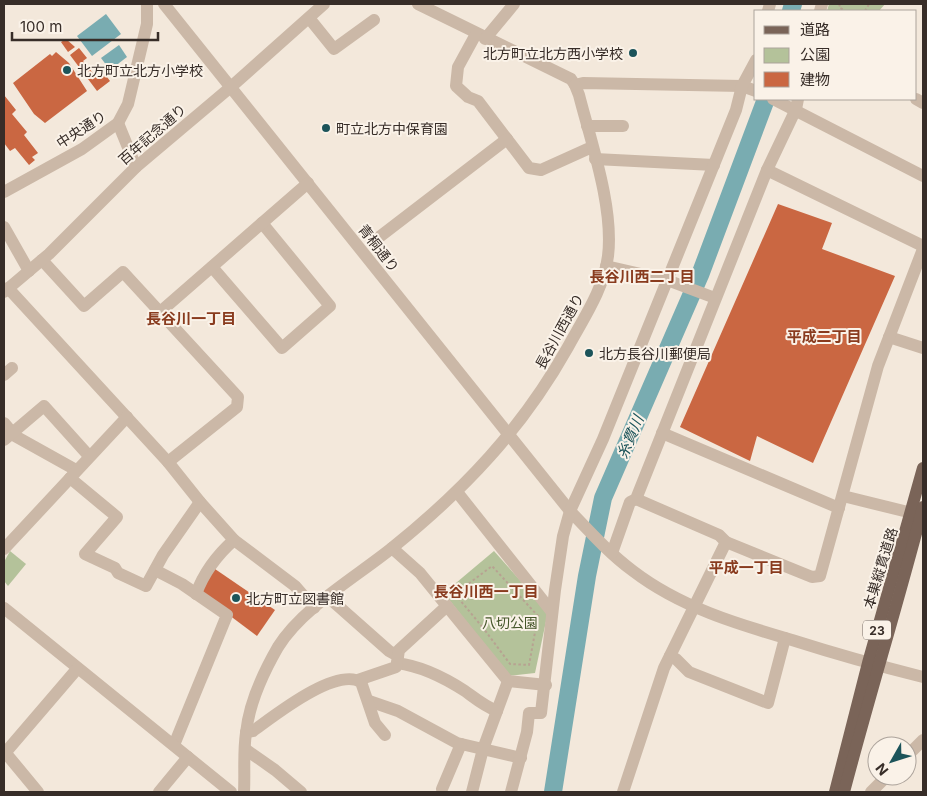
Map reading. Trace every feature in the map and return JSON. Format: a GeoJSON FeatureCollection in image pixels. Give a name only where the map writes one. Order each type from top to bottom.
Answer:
{"type":"FeatureCollection","features":[{"type":"Feature","properties":{"kind":"main road","name":"本巣縦貫道路"},"geometry":{"type":"LineString","coordinates":[[844,792],[892,572],[918,510],[923,468]]}},
{"type":"Feature","properties":{"kind":"main road","name":"本巣縦貫道路"},"geometry":{"type":"LineString","coordinates":[[835,792],[873,665]]}},
{"type":"Feature","properties":{"kind":"street","name":"中央通り"},"geometry":{"type":"LineString","coordinates":[[4,192],[82,149],[118,123],[128,104],[147,24],[147,4]]}},
{"type":"Feature","properties":{"kind":"street","name":"青桐通り"},"geometry":{"type":"LineString","coordinates":[[164,4],[232,86],[570,511],[612,553],[634,572],[693,606],[720,618],[873,665],[923,677]]}},
{"type":"Feature","properties":{"kind":"street"},"geometry":{"type":"LineString","coordinates":[[172,4],[180,15],[183,25]]}},
{"type":"Feature","properties":{"kind":"street","name":"百年記念通り"},"geometry":{"type":"LineString","coordinates":[[6,290],[42,260],[136,167],[232,86],[324,4]]}},
{"type":"Feature","properties":{"kind":"street"},"geometry":{"type":"LineString","coordinates":[[418,4],[571,80],[575,86],[583,84],[748,88]]}},
{"type":"Feature","properties":{"kind":"street"},"geometry":{"type":"LineString","coordinates":[[514,4],[481,36],[458,67],[456,86],[468,97],[478,101],[529,168],[541,170],[593,153],[714,165]]}},
{"type":"Feature","properties":{"kind":"street"},"geometry":{"type":"LineString","coordinates":[[309,18],[334,49],[374,20]]}},
{"type":"Feature","properties":{"kind":"street"},"geometry":{"type":"LineString","coordinates":[[511,792],[521,758],[529,712],[542,713],[552,612],[563,536],[570,511],[603,439],[669,281],[736,110],[748,88],[754,67]]}},
{"type":"Feature","properties":{"kind":"street","name":"長谷川西通り"},"geometry":{"type":"LineString","coordinates":[[314,608],[392,548],[457,492],[509,436],[540,396],[590,306],[602,281],[606,266],[609,224],[587,126],[575,86]]}},
{"type":"Feature","properties":{"kind":"street"},"geometry":{"type":"LineString","coordinates":[[777,100],[795,105],[923,176]]}},
{"type":"Feature","properties":{"kind":"street"},"geometry":{"type":"LineString","coordinates":[[612,553],[630,502],[636,499],[713,298],[795,105]]}},
{"type":"Feature","properties":{"kind":"street"},"geometry":{"type":"LineString","coordinates":[[118,123],[136,167]]}},
{"type":"Feature","properties":{"kind":"street"},"geometry":{"type":"LineString","coordinates":[[587,126],[623,126]]}},
{"type":"Feature","properties":{"kind":"street"},"geometry":{"type":"LineString","coordinates":[[378,238],[507,139]]}},
{"type":"Feature","properties":{"kind":"street"},"geometry":{"type":"LineString","coordinates":[[636,499],[719,535],[726,542],[812,578],[818,578],[821,574],[878,366],[923,247],[768,170]]}},
{"type":"Feature","properties":{"kind":"street"},"geometry":{"type":"LineString","coordinates":[[160,312],[308,183]]}},
{"type":"Feature","properties":{"kind":"street"},"geometry":{"type":"LineString","coordinates":[[212,266],[282,348],[289,342],[330,306],[262,223]]}},
{"type":"Feature","properties":{"kind":"street"},"geometry":{"type":"LineString","coordinates":[[4,227],[29,270]]}},
{"type":"Feature","properties":{"kind":"street"},"geometry":{"type":"LineString","coordinates":[[42,260],[84,306],[123,272],[238,397],[237,407],[168,462]]}},
{"type":"Feature","properties":{"kind":"street"},"geometry":{"type":"LineString","coordinates":[[606,266],[669,281],[713,298]]}},
{"type":"Feature","properties":{"kind":"street"},"geometry":{"type":"LineString","coordinates":[[6,290],[168,462],[234,540],[295,586],[314,608],[294,626],[278,647],[252,704],[246,732],[244,792]]}},
{"type":"Feature","properties":{"kind":"street"},"geometry":{"type":"LineString","coordinates":[[890,337],[923,348]]}},
{"type":"Feature","properties":{"kind":"street"},"geometry":{"type":"LineString","coordinates":[[8,437],[44,406],[89,456]]}},
{"type":"Feature","properties":{"kind":"street"},"geometry":{"type":"LineString","coordinates":[[4,549],[46,506],[126,417]]}},
{"type":"Feature","properties":{"kind":"street"},"geometry":{"type":"LineString","coordinates":[[4,423],[8,437],[44,454],[73,474],[117,517],[85,554],[115,568],[118,573],[146,586],[200,502]]}},
{"type":"Feature","properties":{"kind":"street"},"geometry":{"type":"LineString","coordinates":[[662,433],[839,508]]}},
{"type":"Feature","properties":{"kind":"street"},"geometry":{"type":"LineString","coordinates":[[457,492],[552,612]]}},
{"type":"Feature","properties":{"kind":"street"},"geometry":{"type":"LineString","coordinates":[[843,496],[918,510]]}},
{"type":"Feature","properties":{"kind":"street"},"geometry":{"type":"LineString","coordinates":[[196,594],[200,582],[218,554],[234,540]]}},
{"type":"Feature","properties":{"kind":"street"},"geometry":{"type":"LineString","coordinates":[[628,790],[670,656],[726,542]]}},
{"type":"Feature","properties":{"kind":"street"},"geometry":{"type":"LineString","coordinates":[[392,548],[420,573],[508,681],[546,685]]}},
{"type":"Feature","properties":{"kind":"street"},"geometry":{"type":"LineString","coordinates":[[155,570],[196,594],[227,616],[174,745]]}},
{"type":"Feature","properties":{"kind":"street"},"geometry":{"type":"LineString","coordinates":[[328,597],[398,660],[425,670],[464,691],[482,705],[498,711]]}},
{"type":"Feature","properties":{"kind":"street"},"geometry":{"type":"LineString","coordinates":[[246,732],[253,731],[298,699],[332,682],[358,680],[396,667],[399,650],[447,606]]}},
{"type":"Feature","properties":{"kind":"street"},"geometry":{"type":"LineString","coordinates":[[4,608],[231,792]]}},
{"type":"Feature","properties":{"kind":"street"},"geometry":{"type":"LineString","coordinates":[[670,656],[676,659],[689,672],[768,703],[785,638]]}},
{"type":"Feature","properties":{"kind":"street"},"geometry":{"type":"LineString","coordinates":[[38,792],[4,752],[77,669]]}},
{"type":"Feature","properties":{"kind":"street"},"geometry":{"type":"LineString","coordinates":[[358,680],[361,682],[369,701],[375,723],[385,734]]}},
{"type":"Feature","properties":{"kind":"street"},"geometry":{"type":"LineString","coordinates":[[472,792],[483,749],[508,681]]}},
{"type":"Feature","properties":{"kind":"street"},"geometry":{"type":"LineString","coordinates":[[369,701],[398,711],[461,744],[521,758]]}},
{"type":"Feature","properties":{"kind":"street"},"geometry":{"type":"LineString","coordinates":[[442,789],[461,744]]}},
{"type":"Feature","properties":{"kind":"street"},"geometry":{"type":"LineString","coordinates":[[245,749],[275,770],[301,792]]}},
{"type":"Feature","properties":{"kind":"street"},"geometry":{"type":"LineString","coordinates":[[159,792],[188,756]]}},
{"type":"Feature","properties":{"kind":"path"},"geometry":{"type":"LineString","coordinates":[[492,566],[538,616],[529,665],[510,664],[484,629],[455,594],[492,566]]}},
{"type":"Feature","properties":{"kind":"path"},"geometry":{"type":"LineString","coordinates":[[472,638],[484,629]]}},
{"type":"Feature","properties":{"kind":"green space"},"geometry":{"type":"Polygon","coordinates":[[[829,4],[885,4],[880,10],[827,10],[829,4]]]}},
{"type":"Feature","properties":{"kind":"green space"},"geometry":{"type":"Polygon","coordinates":[[[10,551],[26,564],[8,586],[4,581],[4,562],[10,551]]]}},
{"type":"Feature","properties":{"kind":"green space","name":"八切公園"},"geometry":{"type":"Polygon","coordinates":[[[494,551],[548,612],[535,673],[508,676],[444,593],[494,551]]]}},
{"type":"Feature","properties":{"kind":"water"},"geometry":{"type":"Polygon","coordinates":[[[106,14],[121,34],[92,56],[77,36],[106,14]]]}},
{"type":"Feature","properties":{"kind":"water"},"geometry":{"type":"Polygon","coordinates":[[[119,45],[127,57],[110,70],[101,58],[119,45]]]}},
{"type":"Feature","properties":{"kind":"building"},"geometry":{"type":"Polygon","coordinates":[[[66,39],[75,47],[68,52],[61,42],[66,39]]]}},
{"type":"Feature","properties":{"kind":"building"},"geometry":{"type":"Polygon","coordinates":[[[79,48],[87,58],[83,61],[97,78],[104,73],[110,81],[97,91],[70,55],[79,48]]]}},
{"type":"Feature","properties":{"kind":"building"},"geometry":{"type":"Polygon","coordinates":[[[56,52],[69,63],[87,91],[45,123],[34,114],[13,83],[50,54],[52,56],[56,52]]]}},
{"type":"Feature","properties":{"kind":"building"},"geometry":{"type":"Polygon","coordinates":[[[4,95],[16,110],[12,114],[27,132],[24,135],[38,153],[32,157],[35,160],[29,165],[15,148],[10,151],[4,143],[4,95]]]}},
{"type":"Feature","properties":{"kind":"building"},"geometry":{"type":"Polygon","coordinates":[[[778,204],[832,223],[822,249],[895,276],[813,463],[757,436],[750,461],[680,427],[778,204]]]}},
{"type":"Feature","properties":{"kind":"building"},"geometry":{"type":"Polygon","coordinates":[[[215,569],[275,610],[257,636],[197,591],[215,569]]]}},
{"type":"Feature","properties":{"kind":"waterway","name":"糸貫川"},"geometry":{"type":"LineString","coordinates":[[791,10],[793,4]]}},
{"type":"Feature","properties":{"kind":"waterway","name":"糸貫川"},"geometry":{"type":"LineString","coordinates":[[553,792],[587,576],[603,498],[700,275],[766,100]]}},
{"type":"Feature","properties":{"kind":"place","name":"北方町立北方西小学校"},"geometry":{"type":"Point","coordinates":[633,53]}},
{"type":"Feature","properties":{"kind":"place","name":"北方町立北方小学校"},"geometry":{"type":"Point","coordinates":[67,70]}},
{"type":"Feature","properties":{"kind":"place","name":"町立北方中保育園"},"geometry":{"type":"Point","coordinates":[326,128]}},
{"type":"Feature","properties":{"kind":"place","name":"北方長谷川郵便局"},"geometry":{"type":"Point","coordinates":[589,353]}},
{"type":"Feature","properties":{"kind":"place","name":"北方町立図書館"},"geometry":{"type":"Point","coordinates":[236,598]}},
{"type":"Feature","properties":{"kind":"district","name":"長谷川西二丁目"},"geometry":{"type":"Point","coordinates":[642,276]}},
{"type":"Feature","properties":{"kind":"district","name":"長谷川一丁目"},"geometry":{"type":"Point","coordinates":[191,318]}},
{"type":"Feature","properties":{"kind":"district","name":"平成二丁目"},"geometry":{"type":"Point","coordinates":[824,336]}},
{"type":"Feature","properties":{"kind":"district","name":"平成一丁目"},"geometry":{"type":"Point","coordinates":[746,567]}},
{"type":"Feature","properties":{"kind":"district","name":"長谷川西一丁目"},"geometry":{"type":"Point","coordinates":[486,591]}}]}
